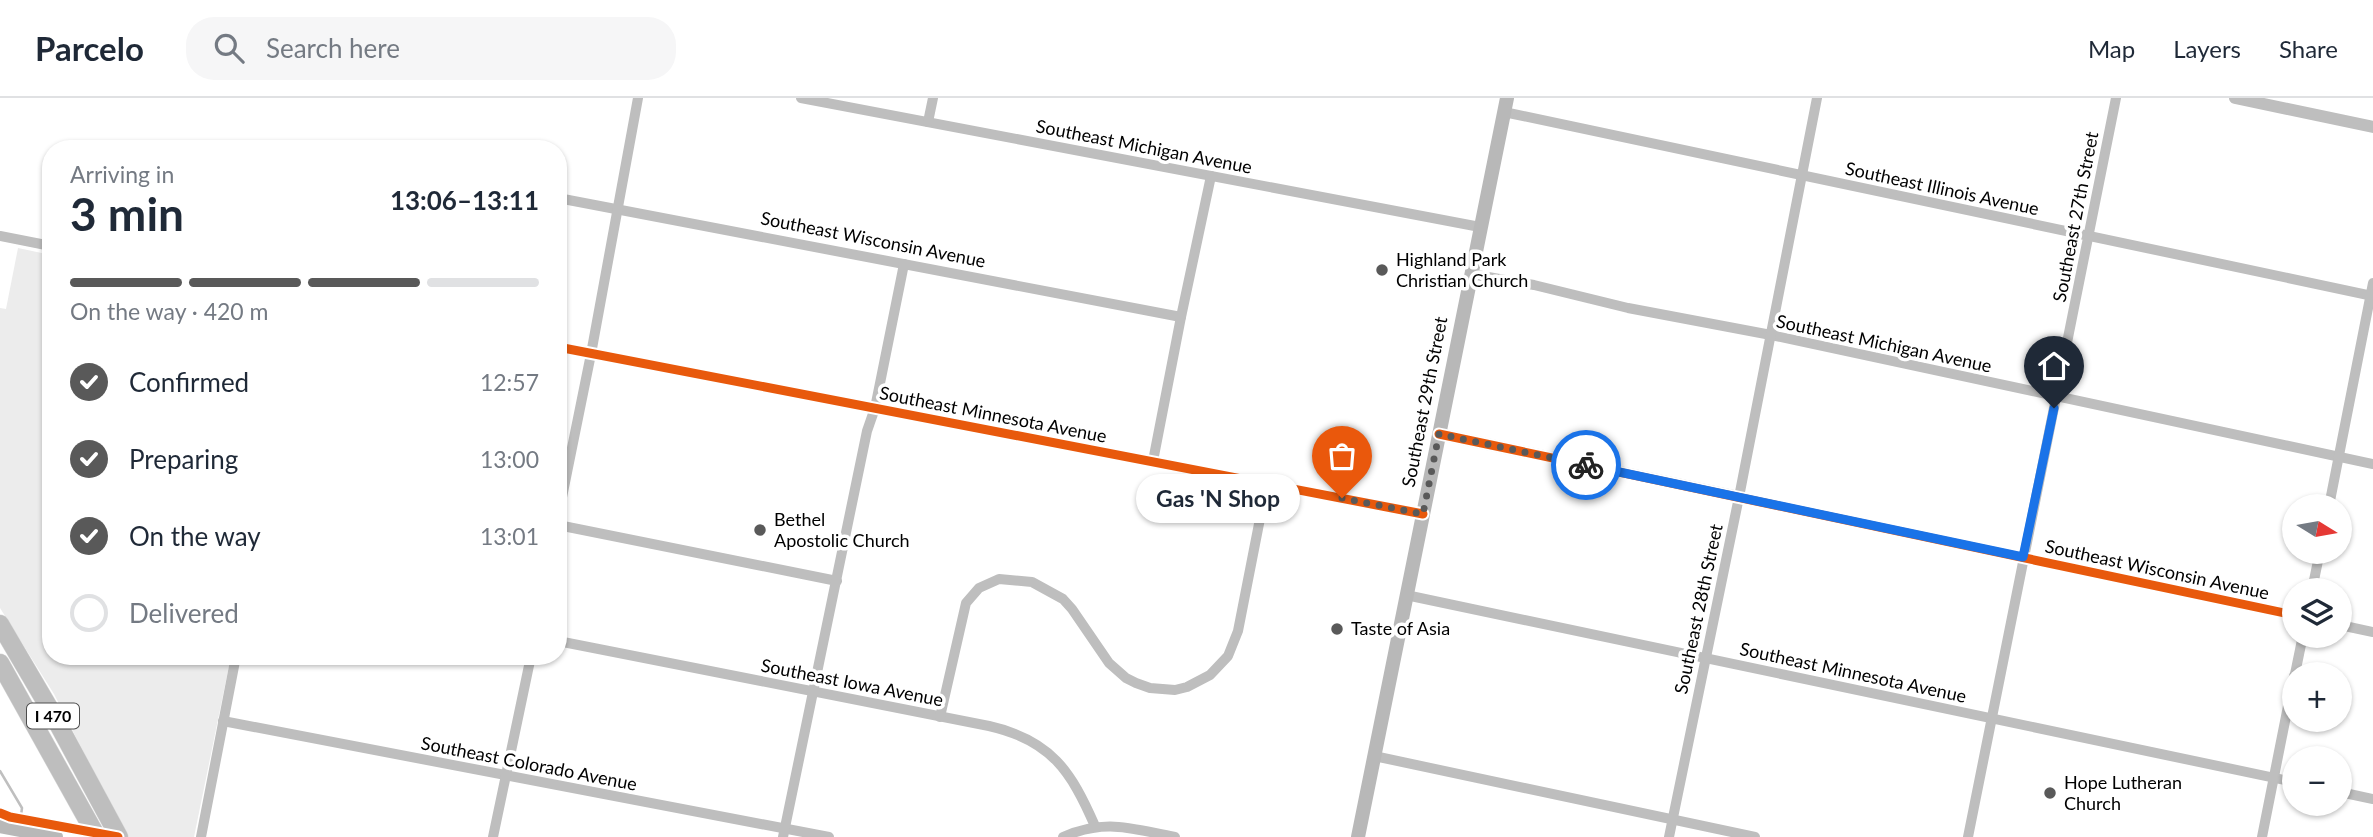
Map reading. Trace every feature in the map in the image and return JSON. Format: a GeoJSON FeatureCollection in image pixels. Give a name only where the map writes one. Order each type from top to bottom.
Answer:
{"type":"FeatureCollection","features":[{"type":"Feature","properties":{"kind":"highway","name":"I 470"},"geometry":{"type":"LineString","coordinates":[[0,624],[119,837]]}},
{"type":"Feature","properties":{"kind":"highway","name":"I 470"},"geometry":{"type":"LineString","coordinates":[[0,663],[97,837]]}},
{"type":"Feature","properties":{"kind":"main road","name":"Southeast 29th Street"},"geometry":{"type":"LineString","coordinates":[[1358,837],[1506,105]]}},
{"type":"Feature","properties":{"kind":"main road"},"geometry":{"type":"LineString","coordinates":[[0,826],[50,836]]}},
{"type":"Feature","properties":{"kind":"street"},"geometry":{"type":"LineString","coordinates":[[567,474],[592,354],[638,98]]}},
{"type":"Feature","properties":{"kind":"street","name":"Southeast Michigan Avenue"},"geometry":{"type":"LineString","coordinates":[[801,98],[1480,227]]}},
{"type":"Feature","properties":{"kind":"street"},"geometry":{"type":"LineString","coordinates":[[928,122],[933,98]]}},
{"type":"Feature","properties":{"kind":"street","name":"Southeast 28th Street"},"geometry":{"type":"LineString","coordinates":[[1669,837],[1740,497],[1817,98]]}},
{"type":"Feature","properties":{"kind":"street","name":"Southeast 27th Street"},"geometry":{"type":"LineString","coordinates":[[1968,837],[2116,98]]}},
{"type":"Feature","properties":{"kind":"street"},"geometry":{"type":"LineString","coordinates":[[2235,98],[2373,127]]}},
{"type":"Feature","properties":{"kind":"street","name":"Southeast Illinois Avenue"},"geometry":{"type":"LineString","coordinates":[[1506,105],[1802,175],[2372,296]]}},
{"type":"Feature","properties":{"kind":"street"},"geometry":{"type":"LineString","coordinates":[[1153,461],[1211,176]]}},
{"type":"Feature","properties":{"kind":"street","name":"Southeast Wisconsin Avenue"},"geometry":{"type":"LineString","coordinates":[[567,200],[1181,317]]}},
{"type":"Feature","properties":{"kind":"street"},"geometry":{"type":"LineString","coordinates":[[0,236],[42,244]]}},
{"type":"Feature","properties":{"kind":"street"},"geometry":{"type":"LineString","coordinates":[[784,833],[904,264]]}},
{"type":"Feature","properties":{"kind":"street","name":"Southeast Michigan Avenue"},"geometry":{"type":"LineString","coordinates":[[1471,274],[1534,285],[1628,308],[1771,335],[2373,464]]}},
{"type":"Feature","properties":{"kind":"street"},"geometry":{"type":"LineString","coordinates":[[2331,494],[2373,282]]}},
{"type":"Feature","properties":{"kind":"street","name":"Southeast Minnesota Avenue"},"geometry":{"type":"LineString","coordinates":[[567,349],[1423,514]]}},
{"type":"Feature","properties":{"kind":"street","name":"Southeast Wisconsin Avenue"},"geometry":{"type":"LineString","coordinates":[[1439,434],[2282,612]]}},
{"type":"Feature","properties":{"kind":"street"},"geometry":{"type":"LineString","coordinates":[[940,717],[967,603],[979,587],[999,579],[1032,582],[1051,590],[1063,599],[1109,663],[1136,683],[1150,688],[1175,690],[1210,675],[1228,656],[1238,631],[1267,483]]}},
{"type":"Feature","properties":{"kind":"street"},"geometry":{"type":"LineString","coordinates":[[567,527],[837,581]]}},
{"type":"Feature","properties":{"kind":"street","name":"Southeast Minnesota Avenue"},"geometry":{"type":"LineString","coordinates":[[1406,595],[2282,780]]}},
{"type":"Feature","properties":{"kind":"street"},"geometry":{"type":"LineString","coordinates":[[2352,628],[2373,632]]}},
{"type":"Feature","properties":{"kind":"street","name":"Southeast Iowa Avenue"},"geometry":{"type":"LineString","coordinates":[[567,643],[1003,729],[1047,751],[1070,776],[1095,826]]}},
{"type":"Feature","properties":{"kind":"street"},"geometry":{"type":"LineString","coordinates":[[201,837],[234,665]]}},
{"type":"Feature","properties":{"kind":"street"},"geometry":{"type":"LineString","coordinates":[[493,837],[529,665]]}},
{"type":"Feature","properties":{"kind":"street","name":"Southeast Colorado Avenue"},"geometry":{"type":"LineString","coordinates":[[223,721],[506,775],[784,833],[829,837]]}},
{"type":"Feature","properties":{"kind":"street"},"geometry":{"type":"LineString","coordinates":[[2262,837],[2283,732]]}},
{"type":"Feature","properties":{"kind":"street"},"geometry":{"type":"LineString","coordinates":[[1374,756],[1755,837]]}},
{"type":"Feature","properties":{"kind":"street"},"geometry":{"type":"LineString","coordinates":[[2352,795],[2373,799]]}},
{"type":"Feature","properties":{"kind":"street"},"geometry":{"type":"LineString","coordinates":[[1063,837],[1095,826],[1113,825],[1151,835],[1175,837]]}},
{"type":"Feature","properties":{"kind":"shaded area"},"geometry":{"type":"Polygon","coordinates":[[[18,248],[42,253],[42,665],[229,665],[194,837],[127,837],[54,694],[0,608],[0,308],[6,309],[18,248]]]}},
{"type":"Feature","properties":{"kind":"waterway"},"geometry":{"type":"LineString","coordinates":[[0,771],[22,808],[20,823]]}},
{"type":"Feature","properties":{"kind":"cycle path"},"geometry":{"type":"LineString","coordinates":[[567,349],[1423,514]]}},
{"type":"Feature","properties":{"kind":"cycle path"},"geometry":{"type":"LineString","coordinates":[[1439,434],[2282,612]]}},
{"type":"Feature","properties":{"kind":"cycle path"},"geometry":{"type":"LineString","coordinates":[[0,813],[118,837]]}},
{"type":"Feature","properties":{"kind":"way so far"},"geometry":{"type":"LineString","coordinates":[[1342,498],[1423,514],[1439,434],[1586,465]]}},
{"type":"Feature","properties":{"kind":"place","name":"Highland Park Christian Church"},"geometry":{"type":"Point","coordinates":[1382,270]}},
{"type":"Feature","properties":{"kind":"place","name":"Gas 'N Shop"},"geometry":{"type":"Point","coordinates":[1342,498]}},
{"type":"Feature","properties":{"kind":"place","name":"Bethel Apostolic Church"},"geometry":{"type":"Point","coordinates":[760,530]}},
{"type":"Feature","properties":{"kind":"place","name":"Taste of Asia"},"geometry":{"type":"Point","coordinates":[1337,629]}},
{"type":"Feature","properties":{"kind":"place","name":"Hope Lutheran Church"},"geometry":{"type":"Point","coordinates":[2050,793]}},
{"type":"Feature","properties":{"kind":"route"},"geometry":{"type":"LineString","coordinates":[[1586,465],[2023,557],[2054,408]]}}]}
